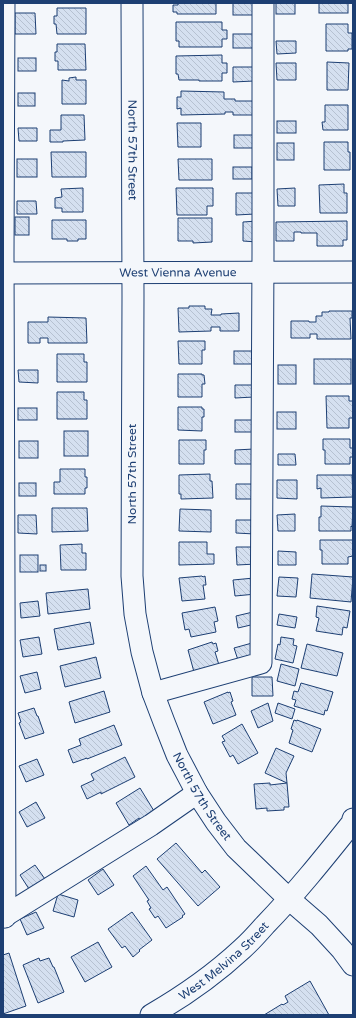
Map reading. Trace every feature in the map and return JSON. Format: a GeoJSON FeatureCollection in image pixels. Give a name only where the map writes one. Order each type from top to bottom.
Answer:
{"type":"FeatureCollection","features":[{"type":"Feature","properties":{"kind":"street"},"geometry":{"type":"LineString","coordinates":[[4,3],[4,917]]}},
{"type":"Feature","properties":{"kind":"street","name":"North 57th Street"},"geometry":{"type":"LineString","coordinates":[[132,3],[132,576],[135,614],[142,652],[154,693],[177,755],[197,793],[216,822],[236,848],[289,899],[319,925],[342,950],[353,965]]}},
{"type":"Feature","properties":{"kind":"street"},"geometry":{"type":"LineString","coordinates":[[154,693],[261,663],[263,3]]}},
{"type":"Feature","properties":{"kind":"street","name":"West Vienna Avenue"},"geometry":{"type":"LineString","coordinates":[[3,273],[353,272]]}},
{"type":"Feature","properties":{"kind":"street"},"geometry":{"type":"LineString","coordinates":[[4,917],[151,825],[197,793]]}},
{"type":"Feature","properties":{"kind":"street","name":"West Melvina Street"},"geometry":{"type":"LineString","coordinates":[[151,1015],[178,1000],[210,976],[243,948],[289,899],[353,822]]}},
{"type":"Feature","properties":{"kind":"building"},"geometry":{"type":"Polygon","coordinates":[[[178,3],[216,3],[216,14],[177,14],[177,12],[173,12],[173,5],[178,5],[178,3]]]}},
{"type":"Feature","properties":{"kind":"building"},"geometry":{"type":"Polygon","coordinates":[[[233,3],[253,3],[253,15],[233,15],[233,3]]]}},
{"type":"Feature","properties":{"kind":"building"},"geometry":{"type":"Polygon","coordinates":[[[276,3],[295,3],[295,14],[276,14],[276,3]]]}},
{"type":"Feature","properties":{"kind":"building"},"geometry":{"type":"Polygon","coordinates":[[[319,3],[348,3],[348,13],[319,13],[319,3]]]}},
{"type":"Feature","properties":{"kind":"building"},"geometry":{"type":"Polygon","coordinates":[[[57,8],[86,8],[86,34],[57,34],[56,24],[54,24],[54,16],[57,16],[57,8]]]}},
{"type":"Feature","properties":{"kind":"building"},"geometry":{"type":"Polygon","coordinates":[[[15,13],[35,13],[36,34],[15,34],[15,13]]]}},
{"type":"Feature","properties":{"kind":"building"},"geometry":{"type":"Polygon","coordinates":[[[176,22],[222,22],[222,30],[227,30],[227,39],[222,39],[222,47],[179,47],[179,41],[176,41],[176,22]]]}},
{"type":"Feature","properties":{"kind":"building"},"geometry":{"type":"Polygon","coordinates":[[[326,24],[348,24],[348,33],[352,33],[352,49],[348,49],[348,51],[326,51],[326,24]]]}},
{"type":"Feature","properties":{"kind":"building"},"geometry":{"type":"Polygon","coordinates":[[[233,34],[254,34],[254,48],[233,48],[233,34]]]}},
{"type":"Feature","properties":{"kind":"building"},"geometry":{"type":"Polygon","coordinates":[[[276,41],[296,41],[296,53],[277,54],[276,41]]]}},
{"type":"Feature","properties":{"kind":"building"},"geometry":{"type":"Polygon","coordinates":[[[57,44],[85,44],[86,70],[58,70],[58,61],[55,61],[57,44]]]}},
{"type":"Feature","properties":{"kind":"building"},"geometry":{"type":"Polygon","coordinates":[[[222,55],[222,63],[227,63],[227,73],[222,73],[222,81],[179,80],[178,74],[176,74],[176,56],[222,55]]]}},
{"type":"Feature","properties":{"kind":"building"},"geometry":{"type":"Polygon","coordinates":[[[18,58],[36,58],[36,71],[18,71],[18,58]]]}},
{"type":"Feature","properties":{"kind":"building"},"geometry":{"type":"Polygon","coordinates":[[[327,62],[349,63],[348,90],[327,90],[327,62]]]}},
{"type":"Feature","properties":{"kind":"building"},"geometry":{"type":"Polygon","coordinates":[[[276,63],[296,63],[296,80],[277,80],[276,63]]]}},
{"type":"Feature","properties":{"kind":"building"},"geometry":{"type":"Polygon","coordinates":[[[233,67],[253,67],[254,81],[233,82],[233,67]]]}},
{"type":"Feature","properties":{"kind":"building"},"geometry":{"type":"Polygon","coordinates":[[[76,77],[76,80],[86,80],[86,104],[62,104],[62,80],[69,81],[69,78],[76,77]]]}},
{"type":"Feature","properties":{"kind":"building"},"geometry":{"type":"Polygon","coordinates":[[[181,91],[224,92],[224,99],[235,99],[235,101],[253,101],[253,115],[233,115],[233,112],[225,112],[225,114],[181,115],[181,108],[177,109],[177,97],[181,97],[181,91]]]}},
{"type":"Feature","properties":{"kind":"building"},"geometry":{"type":"Polygon","coordinates":[[[18,93],[35,93],[35,106],[18,106],[18,93]]]}},
{"type":"Feature","properties":{"kind":"building"},"geometry":{"type":"Polygon","coordinates":[[[325,105],[348,105],[348,130],[323,130],[322,122],[325,122],[325,105]]]}},
{"type":"Feature","properties":{"kind":"building"},"geometry":{"type":"Polygon","coordinates":[[[61,115],[84,115],[85,140],[50,142],[50,130],[61,130],[61,115]]]}},
{"type":"Feature","properties":{"kind":"building"},"geometry":{"type":"Polygon","coordinates":[[[277,121],[296,121],[296,133],[277,133],[277,121]]]}},
{"type":"Feature","properties":{"kind":"building"},"geometry":{"type":"Polygon","coordinates":[[[177,123],[201,123],[201,147],[178,147],[177,123]]]}},
{"type":"Feature","properties":{"kind":"building"},"geometry":{"type":"Polygon","coordinates":[[[18,128],[37,128],[37,141],[19,141],[18,128]]]}},
{"type":"Feature","properties":{"kind":"building"},"geometry":{"type":"Polygon","coordinates":[[[234,135],[253,135],[253,148],[234,148],[234,135]]]}},
{"type":"Feature","properties":{"kind":"building"},"geometry":{"type":"Polygon","coordinates":[[[324,142],[348,142],[348,152],[350,152],[350,170],[324,170],[324,142]]]}},
{"type":"Feature","properties":{"kind":"building"},"geometry":{"type":"Polygon","coordinates":[[[277,143],[294,143],[294,160],[277,160],[277,143]]]}},
{"type":"Feature","properties":{"kind":"building"},"geometry":{"type":"Polygon","coordinates":[[[51,152],[86,152],[86,177],[52,177],[51,152]]]}},
{"type":"Feature","properties":{"kind":"building"},"geometry":{"type":"Polygon","coordinates":[[[17,159],[37,159],[37,177],[17,177],[17,159]]]}},
{"type":"Feature","properties":{"kind":"building"},"geometry":{"type":"Polygon","coordinates":[[[178,159],[212,159],[212,180],[179,180],[178,159]]]}},
{"type":"Feature","properties":{"kind":"building"},"geometry":{"type":"Polygon","coordinates":[[[233,167],[252,167],[252,179],[233,179],[233,167]]]}},
{"type":"Feature","properties":{"kind":"building"},"geometry":{"type":"Polygon","coordinates":[[[344,184],[344,193],[347,193],[347,213],[320,213],[319,185],[344,184]]]}},
{"type":"Feature","properties":{"kind":"building"},"geometry":{"type":"Polygon","coordinates":[[[83,188],[83,212],[62,212],[62,208],[55,208],[55,198],[62,197],[61,189],[83,188]]]}},
{"type":"Feature","properties":{"kind":"building"},"geometry":{"type":"Polygon","coordinates":[[[176,188],[213,188],[213,206],[207,206],[207,215],[177,215],[176,188]]]}},
{"type":"Feature","properties":{"kind":"building"},"geometry":{"type":"Polygon","coordinates":[[[295,188],[295,206],[278,206],[277,189],[295,188]]]}},
{"type":"Feature","properties":{"kind":"building"},"geometry":{"type":"Polygon","coordinates":[[[236,193],[255,193],[255,214],[236,215],[236,193]]]}},
{"type":"Feature","properties":{"kind":"building"},"geometry":{"type":"Polygon","coordinates":[[[17,201],[36,201],[37,214],[17,214],[17,201]]]}},
{"type":"Feature","properties":{"kind":"building"},"geometry":{"type":"Polygon","coordinates":[[[15,217],[29,217],[29,235],[15,235],[15,217]]]}},
{"type":"Feature","properties":{"kind":"building"},"geometry":{"type":"Polygon","coordinates":[[[178,218],[212,218],[212,242],[193,243],[193,241],[178,241],[178,218]]]}},
{"type":"Feature","properties":{"kind":"building"},"geometry":{"type":"Polygon","coordinates":[[[52,220],[86,220],[86,239],[67,241],[67,239],[52,239],[52,220]]]}},
{"type":"Feature","properties":{"kind":"building"},"geometry":{"type":"Polygon","coordinates":[[[257,221],[257,242],[243,241],[243,222],[257,221]]]}},
{"type":"Feature","properties":{"kind":"building"},"geometry":{"type":"Polygon","coordinates":[[[347,221],[347,240],[343,240],[343,246],[317,246],[317,233],[294,232],[294,241],[276,241],[276,222],[347,221]]]}},
{"type":"Feature","properties":{"kind":"building"},"geometry":{"type":"Polygon","coordinates":[[[189,306],[205,306],[205,309],[212,309],[211,315],[239,313],[239,331],[220,331],[220,327],[211,327],[211,331],[179,332],[178,308],[189,308],[189,306]]]}},
{"type":"Feature","properties":{"kind":"building"},"geometry":{"type":"Polygon","coordinates":[[[352,311],[352,318],[350,318],[351,339],[317,339],[317,334],[310,334],[310,338],[291,338],[291,321],[316,322],[316,316],[322,316],[322,312],[352,311]]]}},
{"type":"Feature","properties":{"kind":"building"},"geometry":{"type":"Polygon","coordinates":[[[48,317],[86,318],[87,343],[48,343],[48,338],[40,338],[40,343],[28,343],[28,322],[48,322],[48,317]]]}},
{"type":"Feature","properties":{"kind":"building"},"geometry":{"type":"Polygon","coordinates":[[[178,341],[205,341],[205,350],[202,350],[202,364],[179,364],[178,341]]]}},
{"type":"Feature","properties":{"kind":"building"},"geometry":{"type":"Polygon","coordinates":[[[234,351],[253,351],[253,364],[234,364],[234,351]]]}},
{"type":"Feature","properties":{"kind":"building"},"geometry":{"type":"Polygon","coordinates":[[[57,354],[84,354],[84,362],[87,362],[87,382],[57,382],[57,354]]]}},
{"type":"Feature","properties":{"kind":"building"},"geometry":{"type":"Polygon","coordinates":[[[314,359],[351,359],[351,384],[314,384],[314,359]]]}},
{"type":"Feature","properties":{"kind":"building"},"geometry":{"type":"Polygon","coordinates":[[[278,365],[296,365],[296,384],[278,384],[278,365]]]}},
{"type":"Feature","properties":{"kind":"building"},"geometry":{"type":"Polygon","coordinates":[[[18,370],[38,370],[38,383],[19,382],[18,370]]]}},
{"type":"Feature","properties":{"kind":"building"},"geometry":{"type":"Polygon","coordinates":[[[178,374],[204,375],[205,384],[202,384],[202,397],[178,397],[178,374]]]}},
{"type":"Feature","properties":{"kind":"building"},"geometry":{"type":"Polygon","coordinates":[[[235,385],[254,385],[254,397],[235,398],[235,385]]]}},
{"type":"Feature","properties":{"kind":"building"},"geometry":{"type":"Polygon","coordinates":[[[57,392],[84,392],[84,400],[87,400],[87,419],[57,419],[57,392]]]}},
{"type":"Feature","properties":{"kind":"building"},"geometry":{"type":"Polygon","coordinates":[[[326,396],[349,396],[349,401],[353,401],[353,418],[349,418],[349,428],[327,428],[326,396]]]}},
{"type":"Feature","properties":{"kind":"building"},"geometry":{"type":"Polygon","coordinates":[[[178,407],[202,407],[202,409],[204,409],[204,417],[202,417],[202,431],[178,430],[178,407]]]}},
{"type":"Feature","properties":{"kind":"building"},"geometry":{"type":"Polygon","coordinates":[[[18,408],[37,408],[37,420],[18,420],[18,408]]]}},
{"type":"Feature","properties":{"kind":"building"},"geometry":{"type":"Polygon","coordinates":[[[277,412],[296,412],[296,429],[277,429],[277,412]]]}},
{"type":"Feature","properties":{"kind":"building"},"geometry":{"type":"Polygon","coordinates":[[[235,420],[253,420],[253,432],[235,432],[235,420]]]}},
{"type":"Feature","properties":{"kind":"building"},"geometry":{"type":"Polygon","coordinates":[[[64,431],[88,431],[88,456],[64,456],[64,431]]]}},
{"type":"Feature","properties":{"kind":"building"},"geometry":{"type":"Polygon","coordinates":[[[323,439],[350,439],[350,448],[353,448],[353,457],[350,457],[350,464],[325,464],[323,439]]]}},
{"type":"Feature","properties":{"kind":"building"},"geometry":{"type":"Polygon","coordinates":[[[179,440],[206,440],[204,464],[179,464],[179,440]]]}},
{"type":"Feature","properties":{"kind":"building"},"geometry":{"type":"Polygon","coordinates":[[[19,441],[38,441],[38,458],[19,458],[19,441]]]}},
{"type":"Feature","properties":{"kind":"building"},"geometry":{"type":"Polygon","coordinates":[[[254,449],[254,464],[235,464],[235,450],[254,449]]]}},
{"type":"Feature","properties":{"kind":"building"},"geometry":{"type":"Polygon","coordinates":[[[278,454],[295,454],[296,465],[278,465],[278,454]]]}},
{"type":"Feature","properties":{"kind":"building"},"geometry":{"type":"Polygon","coordinates":[[[60,469],[85,469],[87,488],[85,488],[85,494],[54,494],[54,482],[60,482],[60,469]]]}},
{"type":"Feature","properties":{"kind":"building"},"geometry":{"type":"Polygon","coordinates":[[[210,474],[213,498],[181,499],[181,494],[179,494],[179,475],[210,474]]]}},
{"type":"Feature","properties":{"kind":"building"},"geometry":{"type":"Polygon","coordinates":[[[317,475],[352,475],[353,497],[321,498],[321,488],[317,489],[317,475]]]}},
{"type":"Feature","properties":{"kind":"building"},"geometry":{"type":"Polygon","coordinates":[[[277,480],[297,480],[297,499],[277,498],[277,480]]]}},
{"type":"Feature","properties":{"kind":"building"},"geometry":{"type":"Polygon","coordinates":[[[19,483],[36,483],[36,496],[19,496],[19,483]]]}},
{"type":"Feature","properties":{"kind":"building"},"geometry":{"type":"Polygon","coordinates":[[[236,484],[254,484],[255,499],[236,499],[236,484]]]}},
{"type":"Feature","properties":{"kind":"building"},"geometry":{"type":"Polygon","coordinates":[[[321,506],[353,507],[351,531],[319,531],[321,506]]]}},
{"type":"Feature","properties":{"kind":"building"},"geometry":{"type":"Polygon","coordinates":[[[52,508],[87,508],[88,531],[52,532],[52,508]]]}},
{"type":"Feature","properties":{"kind":"building"},"geometry":{"type":"Polygon","coordinates":[[[180,509],[211,510],[211,532],[179,531],[180,509]]]}},
{"type":"Feature","properties":{"kind":"building"},"geometry":{"type":"Polygon","coordinates":[[[295,514],[295,531],[278,531],[277,515],[295,514]]]}},
{"type":"Feature","properties":{"kind":"building"},"geometry":{"type":"Polygon","coordinates":[[[18,515],[36,515],[37,534],[18,533],[18,515]]]}},
{"type":"Feature","properties":{"kind":"building"},"geometry":{"type":"Polygon","coordinates":[[[236,520],[255,520],[255,534],[236,533],[236,520]]]}},
{"type":"Feature","properties":{"kind":"building"},"geometry":{"type":"Polygon","coordinates":[[[320,540],[353,540],[353,556],[348,557],[348,564],[322,564],[320,540]]]}},
{"type":"Feature","properties":{"kind":"building"},"geometry":{"type":"Polygon","coordinates":[[[179,542],[207,542],[207,554],[214,554],[214,564],[179,565],[179,542]]]}},
{"type":"Feature","properties":{"kind":"building"},"geometry":{"type":"Polygon","coordinates":[[[82,544],[82,553],[86,553],[86,570],[61,570],[60,545],[82,544]]]}},
{"type":"Feature","properties":{"kind":"building"},"geometry":{"type":"Polygon","coordinates":[[[236,547],[255,547],[256,564],[237,565],[236,547]]]}},
{"type":"Feature","properties":{"kind":"building"},"geometry":{"type":"Polygon","coordinates":[[[278,551],[296,552],[296,565],[278,565],[278,551]]]}},
{"type":"Feature","properties":{"kind":"building"},"geometry":{"type":"Polygon","coordinates":[[[20,555],[38,555],[38,572],[20,572],[20,555]]]}},
{"type":"Feature","properties":{"kind":"building"},"geometry":{"type":"Polygon","coordinates":[[[40,565],[46,565],[46,571],[40,571],[40,565]]]}},
{"type":"Feature","properties":{"kind":"building"},"geometry":{"type":"Polygon","coordinates":[[[312,574],[353,577],[351,602],[310,598],[312,574]]]}},
{"type":"Feature","properties":{"kind":"building"},"geometry":{"type":"Polygon","coordinates":[[[205,576],[206,585],[203,585],[205,599],[182,601],[179,578],[205,576]]]}},
{"type":"Feature","properties":{"kind":"building"},"geometry":{"type":"Polygon","coordinates":[[[279,577],[298,578],[296,597],[277,596],[279,577]]]}},
{"type":"Feature","properties":{"kind":"building"},"geometry":{"type":"Polygon","coordinates":[[[254,578],[256,594],[235,596],[233,580],[254,578]]]}},
{"type":"Feature","properties":{"kind":"building"},"geometry":{"type":"Polygon","coordinates":[[[88,589],[90,609],[48,614],[46,593],[88,589]]]}},
{"type":"Feature","properties":{"kind":"building"},"geometry":{"type":"Polygon","coordinates":[[[38,601],[40,616],[21,618],[20,603],[38,601]]]}},
{"type":"Feature","properties":{"kind":"building"},"geometry":{"type":"Polygon","coordinates":[[[317,606],[350,611],[347,628],[343,627],[342,635],[316,631],[319,618],[316,617],[317,606]]]}},
{"type":"Feature","properties":{"kind":"building"},"geometry":{"type":"Polygon","coordinates":[[[215,607],[218,621],[214,622],[216,632],[191,637],[189,629],[185,630],[182,613],[215,607]]]}},
{"type":"Feature","properties":{"kind":"building"},"geometry":{"type":"Polygon","coordinates":[[[253,612],[255,624],[238,628],[236,616],[253,612]]]}},
{"type":"Feature","properties":{"kind":"building"},"geometry":{"type":"Polygon","coordinates":[[[279,614],[297,617],[295,628],[277,625],[279,614]]]}},
{"type":"Feature","properties":{"kind":"building"},"geometry":{"type":"Polygon","coordinates":[[[90,622],[94,644],[58,650],[54,629],[90,622]]]}},
{"type":"Feature","properties":{"kind":"building"},"geometry":{"type":"Polygon","coordinates":[[[39,637],[42,654],[23,657],[20,640],[39,637]]]}},
{"type":"Feature","properties":{"kind":"building"},"geometry":{"type":"Polygon","coordinates":[[[281,637],[294,639],[293,645],[297,646],[293,663],[275,659],[281,637]]]}},
{"type":"Feature","properties":{"kind":"building"},"geometry":{"type":"Polygon","coordinates":[[[212,642],[213,644],[216,643],[218,651],[215,652],[219,665],[194,672],[188,650],[212,642]]]}},
{"type":"Feature","properties":{"kind":"building"},"geometry":{"type":"Polygon","coordinates":[[[252,643],[255,655],[238,660],[234,648],[252,643]]]}},
{"type":"Feature","properties":{"kind":"building"},"geometry":{"type":"Polygon","coordinates":[[[307,644],[343,653],[337,676],[301,668],[307,644]]]}},
{"type":"Feature","properties":{"kind":"building"},"geometry":{"type":"Polygon","coordinates":[[[96,657],[101,678],[65,687],[60,666],[96,657]]]}},
{"type":"Feature","properties":{"kind":"building"},"geometry":{"type":"Polygon","coordinates":[[[281,664],[299,669],[295,686],[277,681],[281,664]]]}},
{"type":"Feature","properties":{"kind":"building"},"geometry":{"type":"Polygon","coordinates":[[[37,672],[41,689],[25,693],[20,676],[37,672]]]}},
{"type":"Feature","properties":{"kind":"building"},"geometry":{"type":"Polygon","coordinates":[[[252,677],[272,677],[273,696],[252,696],[252,677]]]}},
{"type":"Feature","properties":{"kind":"building"},"geometry":{"type":"Polygon","coordinates":[[[301,683],[333,692],[327,711],[325,710],[324,715],[294,706],[296,700],[292,699],[294,691],[298,692],[301,683]]]}},
{"type":"Feature","properties":{"kind":"building"},"geometry":{"type":"Polygon","coordinates":[[[104,691],[110,712],[75,723],[69,702],[104,691]]]}},
{"type":"Feature","properties":{"kind":"building"},"geometry":{"type":"Polygon","coordinates":[[[230,692],[233,701],[231,702],[236,715],[213,724],[204,702],[230,692]]]}},
{"type":"Feature","properties":{"kind":"building"},"geometry":{"type":"Polygon","coordinates":[[[268,703],[273,721],[258,728],[251,711],[268,703]]]}},
{"type":"Feature","properties":{"kind":"building"},"geometry":{"type":"Polygon","coordinates":[[[278,703],[295,709],[292,719],[275,713],[278,703]]]}},
{"type":"Feature","properties":{"kind":"building"},"geometry":{"type":"Polygon","coordinates":[[[34,708],[44,733],[25,739],[19,723],[21,722],[18,713],[34,708]]]}},
{"type":"Feature","properties":{"kind":"building"},"geometry":{"type":"Polygon","coordinates":[[[294,720],[321,729],[312,752],[289,743],[294,720]]]}},
{"type":"Feature","properties":{"kind":"building"},"geometry":{"type":"Polygon","coordinates":[[[242,724],[258,753],[238,764],[233,755],[230,757],[222,742],[225,741],[222,736],[242,724]]]}},
{"type":"Feature","properties":{"kind":"building"},"geometry":{"type":"Polygon","coordinates":[[[114,725],[122,745],[73,763],[68,750],[81,745],[79,739],[114,725]]]}},
{"type":"Feature","properties":{"kind":"building"},"geometry":{"type":"Polygon","coordinates":[[[276,748],[294,756],[286,773],[287,783],[265,773],[276,748]]]}},
{"type":"Feature","properties":{"kind":"building"},"geometry":{"type":"Polygon","coordinates":[[[125,757],[135,777],[101,794],[101,792],[87,799],[81,786],[94,780],[91,774],[125,757]]]}},
{"type":"Feature","properties":{"kind":"building"},"geometry":{"type":"Polygon","coordinates":[[[37,759],[44,775],[26,782],[19,766],[37,759]]]}},
{"type":"Feature","properties":{"kind":"building"},"geometry":{"type":"Polygon","coordinates":[[[270,783],[270,785],[287,783],[289,807],[284,807],[284,810],[267,811],[267,808],[256,809],[254,784],[270,783]]]}},
{"type":"Feature","properties":{"kind":"building"},"geometry":{"type":"Polygon","coordinates":[[[140,788],[154,811],[140,820],[139,818],[129,825],[116,803],[140,788]]]}},
{"type":"Feature","properties":{"kind":"building"},"geometry":{"type":"Polygon","coordinates":[[[36,802],[45,818],[27,827],[19,812],[36,802]]]}},
{"type":"Feature","properties":{"kind":"building"},"geometry":{"type":"Polygon","coordinates":[[[176,843],[202,873],[205,870],[220,887],[198,906],[157,859],[176,843]]]}},
{"type":"Feature","properties":{"kind":"building"},"geometry":{"type":"Polygon","coordinates":[[[35,865],[45,879],[29,889],[20,875],[35,865]]]}},
{"type":"Feature","properties":{"kind":"building"},"geometry":{"type":"Polygon","coordinates":[[[146,866],[163,890],[167,887],[185,914],[182,916],[183,917],[166,928],[158,916],[155,918],[149,909],[151,908],[147,901],[149,900],[133,876],[146,866]]]}},
{"type":"Feature","properties":{"kind":"building"},"geometry":{"type":"Polygon","coordinates":[[[103,869],[114,885],[98,895],[88,880],[103,869]]]}},
{"type":"Feature","properties":{"kind":"building"},"geometry":{"type":"Polygon","coordinates":[[[58,894],[78,900],[74,917],[53,911],[58,894]]]}},
{"type":"Feature","properties":{"kind":"building"},"geometry":{"type":"Polygon","coordinates":[[[36,912],[44,928],[27,935],[20,919],[36,912]]]}},
{"type":"Feature","properties":{"kind":"building"},"geometry":{"type":"Polygon","coordinates":[[[132,912],[152,940],[139,950],[140,951],[133,957],[125,946],[122,948],[108,929],[132,912]]]}},
{"type":"Feature","properties":{"kind":"building"},"geometry":{"type":"Polygon","coordinates":[[[98,942],[112,967],[85,982],[71,957],[98,942]]]}},
{"type":"Feature","properties":{"kind":"building"},"geometry":{"type":"Polygon","coordinates":[[[9,953],[26,1006],[3,1014],[3,955],[9,953]]]}},
{"type":"Feature","properties":{"kind":"building"},"geometry":{"type":"Polygon","coordinates":[[[39,958],[40,961],[49,958],[64,992],[38,1003],[23,965],[39,958]]]}},
{"type":"Feature","properties":{"kind":"building"},"geometry":{"type":"Polygon","coordinates":[[[310,981],[329,1015],[264,1015],[288,1002],[285,996],[310,981]]]}}]}
